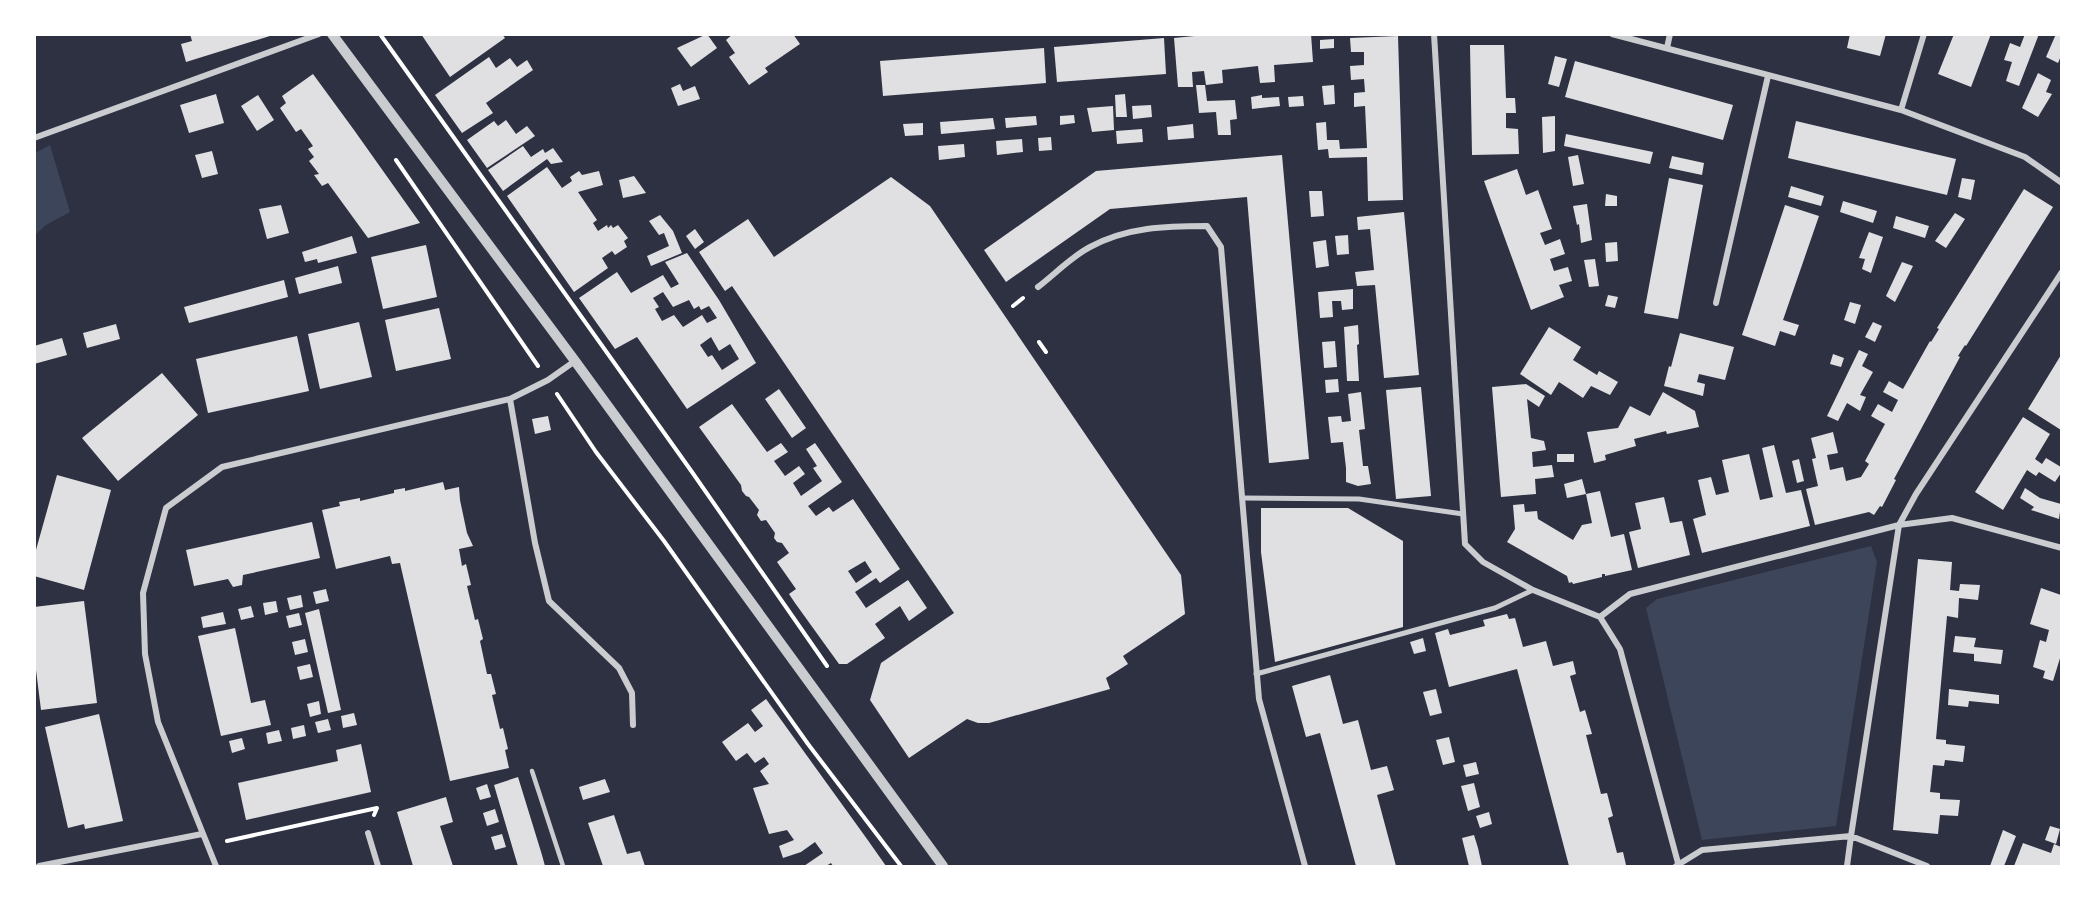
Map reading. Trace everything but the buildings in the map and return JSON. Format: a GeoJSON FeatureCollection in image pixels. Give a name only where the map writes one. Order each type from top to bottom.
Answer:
{"type":"FeatureCollection","features":[{"type":"Feature","properties":{"kind":"street"},"geometry":{"type":"LineString","coordinates":[[34,138],[319,34]]}},
{"type":"Feature","properties":{"kind":"street"},"geometry":{"type":"LineString","coordinates":[[332,34],[575,361],[943,867]]}},
{"type":"Feature","properties":{"kind":"street"},"geometry":{"type":"LineString","coordinates":[[1434,34],[1462,514],[1466,544],[1483,562],[1533,590],[1600,617],[1620,649],[1677,865],[1702,850],[1851,836],[1927,867]]}},
{"type":"Feature","properties":{"kind":"street"},"geometry":{"type":"LineString","coordinates":[[1612,34],[1901,110],[2025,157],[2061,183]]}},
{"type":"Feature","properties":{"kind":"street"},"geometry":{"type":"LineString","coordinates":[[1667,48],[1670,34]]}},
{"type":"Feature","properties":{"kind":"street"},"geometry":{"type":"LineString","coordinates":[[1901,110],[1924,34]]}},
{"type":"Feature","properties":{"kind":"street"},"geometry":{"type":"LineString","coordinates":[[1716,303],[1768,76]]}},
{"type":"Feature","properties":{"kind":"street"},"geometry":{"type":"LineString","coordinates":[[1038,287],[1088,248],[1119,234],[1166,226],[1207,226],[1221,247],[1258,699],[1305,867]]}},
{"type":"Feature","properties":{"kind":"street"},"geometry":{"type":"LineString","coordinates":[[1847,867],[1899,525],[1916,494],[2061,272]]}},
{"type":"Feature","properties":{"kind":"street"},"geometry":{"type":"LineString","coordinates":[[216,867],[158,722],[146,654],[143,593],[166,508],[222,467],[510,399],[548,380],[575,361]]}},
{"type":"Feature","properties":{"kind":"street"},"geometry":{"type":"LineString","coordinates":[[510,399],[535,543],[549,601],[619,668],[632,693],[633,725]]}},
{"type":"Feature","properties":{"kind":"street"},"geometry":{"type":"LineString","coordinates":[[1242,498],[1359,499],[1462,514]]}},
{"type":"Feature","properties":{"kind":"street"},"geometry":{"type":"LineString","coordinates":[[1600,617],[1630,594],[1899,525],[1952,518],[2061,548]]}},
{"type":"Feature","properties":{"kind":"street"},"geometry":{"type":"LineString","coordinates":[[1256,674],[1495,608],[1533,590]]}},
{"type":"Feature","properties":{"kind":"street"},"geometry":{"type":"LineString","coordinates":[[368,833],[378,867]]}},
{"type":"Feature","properties":{"kind":"street"},"geometry":{"type":"LineString","coordinates":[[39,867],[202,834]]}},
{"type":"Feature","properties":{"kind":"lane"},"geometry":{"type":"LineString","coordinates":[[531,771],[562,867]]}},
{"type":"Feature","properties":{"kind":"path"},"geometry":{"type":"LineString","coordinates":[[380,34],[686,462],[829,669]]}},
{"type":"Feature","properties":{"kind":"path"},"geometry":{"type":"LineString","coordinates":[[390,152],[596,452],[669,549],[808,744],[901,867]]}},
{"type":"Feature","properties":{"kind":"path"},"geometry":{"type":"LineString","coordinates":[[1039,342],[1046,352]]}},
{"type":"Feature","properties":{"kind":"path"},"geometry":{"type":"LineString","coordinates":[[207,846],[376,808],[368,833]]}},
{"type":"Feature","properties":{"kind":"shaded area"},"geometry":{"type":"Polygon","coordinates":[[[50,145],[70,212],[46,225],[35,235],[35,153],[50,145]]]}},
{"type":"Feature","properties":{"kind":"shaded area"},"geometry":{"type":"Polygon","coordinates":[[[1871,546],[1877,562],[1836,826],[1702,840],[1646,608],[1657,599],[1871,546]]]}}]}
